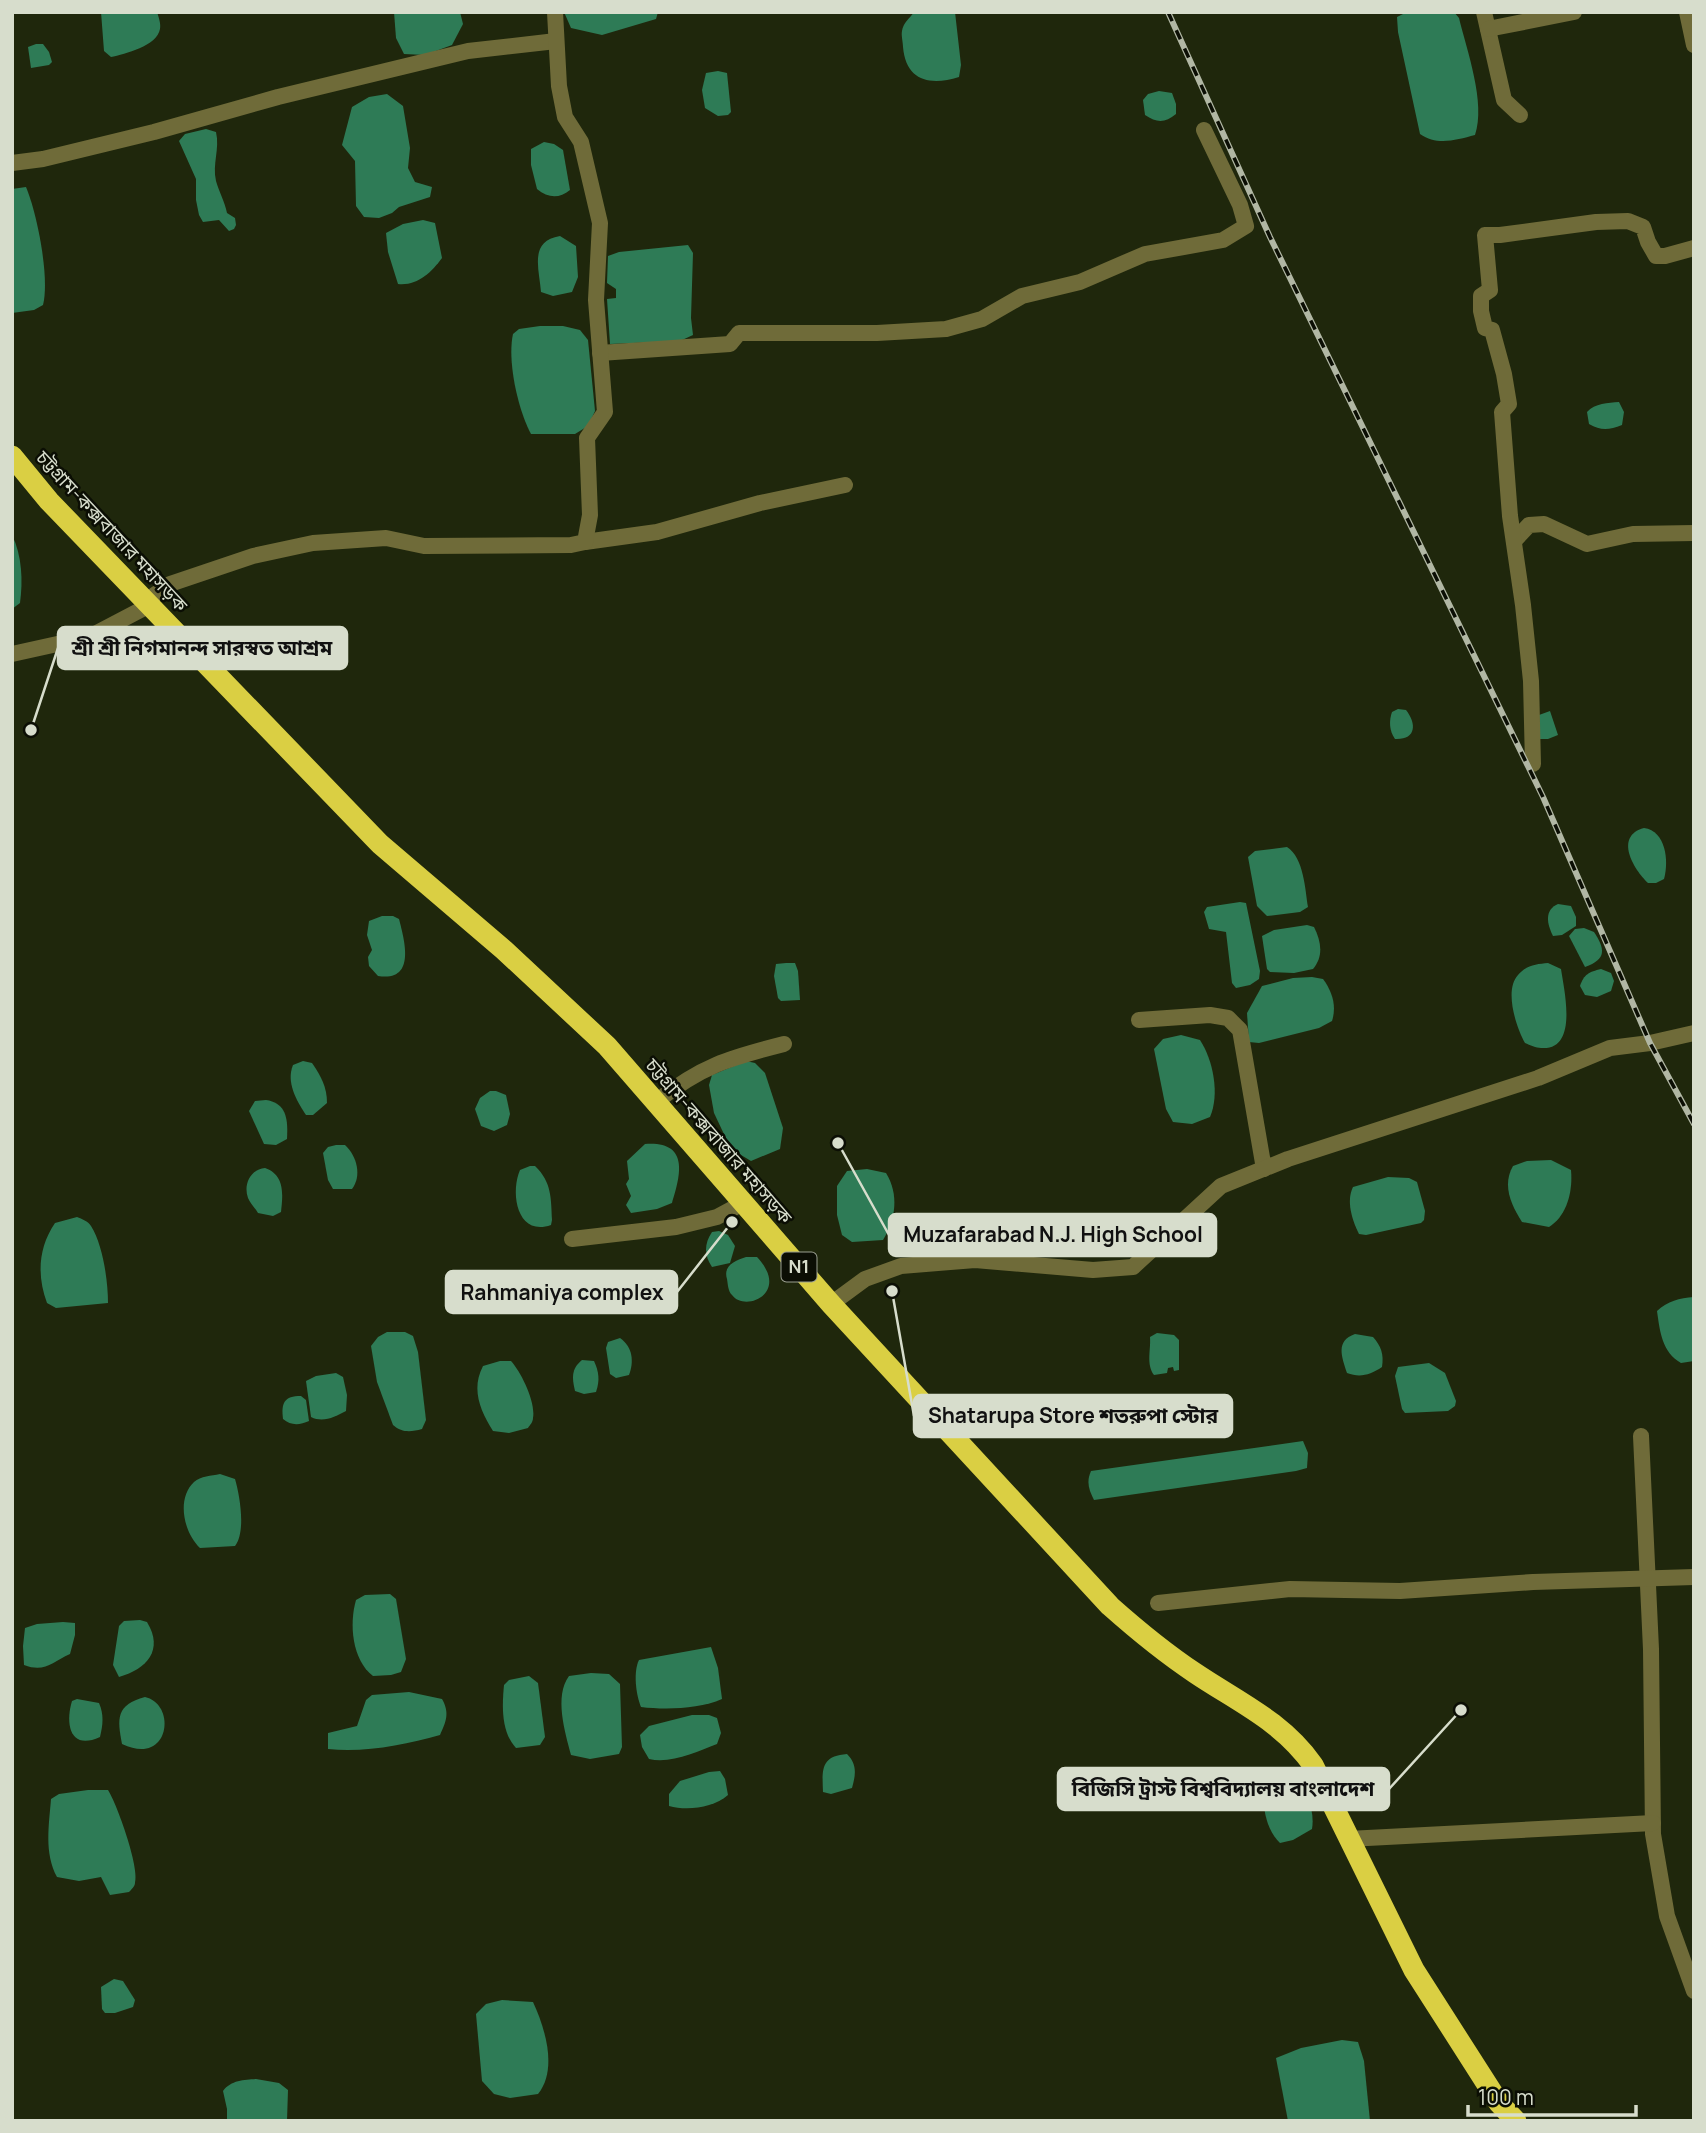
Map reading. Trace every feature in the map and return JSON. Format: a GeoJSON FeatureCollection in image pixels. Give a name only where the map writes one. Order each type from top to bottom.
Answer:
{"type":"FeatureCollection","features":[{"type":"Feature","properties":{"kind":"highway","name":"চট্টগ্রাম-কক্সবাজার মহাসড়ক"},"geometry":{"type":"LineString","coordinates":[[12,456],[49,501],[380,844],[504,950],[607,1046],[831,1304],[1110,1606],[1150,1641],[1269,1720],[1298,1744],[1313,1765],[1414,1970],[1508,2118]]}},
{"type":"Feature","properties":{"kind":"street"},"geometry":{"type":"LineString","coordinates":[[555,12],[559,86],[565,117],[581,142],[600,223],[596,300],[605,412],[587,438],[590,515],[585,542]]}},
{"type":"Feature","properties":{"kind":"street"},"geometry":{"type":"LineString","coordinates":[[1520,115],[1504,100],[1486,20],[1574,12]]}},
{"type":"Feature","properties":{"kind":"street"},"geometry":{"type":"LineString","coordinates":[[1687,12],[1694,45]]}},
{"type":"Feature","properties":{"kind":"street"},"geometry":{"type":"LineString","coordinates":[[12,163],[43,159],[154,132],[278,97],[468,51],[556,41]]}},
{"type":"Feature","properties":{"kind":"street"},"geometry":{"type":"LineString","coordinates":[[600,354],[730,344],[739,332],[877,333],[946,329],[982,318],[1022,296],[1080,282],[1146,254],[1223,240],[1246,226],[1240,205],[1204,130]]}},
{"type":"Feature","properties":{"kind":"street"},"geometry":{"type":"LineString","coordinates":[[1532,764],[1531,681],[1502,412],[1509,404],[1492,330],[1485,328],[1481,311],[1481,296],[1490,290],[1485,235],[1628,220],[1643,227],[1656,256],[1694,248]]}},
{"type":"Feature","properties":{"kind":"street"},"geometry":{"type":"LineString","coordinates":[[12,654],[89,637],[148,603],[170,584],[253,556],[313,543],[386,538],[424,547],[571,545],[657,532],[760,503],[845,485]]}},
{"type":"Feature","properties":{"kind":"street"},"geometry":{"type":"LineString","coordinates":[[1514,541],[1530,525],[1544,524],[1587,544],[1633,534],[1694,533]]}},
{"type":"Feature","properties":{"kind":"street"},"geometry":{"type":"LineString","coordinates":[[1139,1020],[1210,1014],[1228,1018],[1240,1030],[1264,1169]]}},
{"type":"Feature","properties":{"kind":"street"},"geometry":{"type":"LineString","coordinates":[[831,1304],[865,1279],[901,1266],[975,1260],[1093,1270],[1133,1267],[1221,1186],[1264,1169],[1526,1082],[1610,1048],[1650,1043],[1694,1033]]}},
{"type":"Feature","properties":{"kind":"street"},"geometry":{"type":"LineString","coordinates":[[656,1102],[697,1072],[732,1057],[784,1044]]}},
{"type":"Feature","properties":{"kind":"street"},"geometry":{"type":"LineString","coordinates":[[572,1239],[676,1227],[718,1217],[743,1203]]}},
{"type":"Feature","properties":{"kind":"street"},"geometry":{"type":"LineString","coordinates":[[1641,1436],[1648,1578],[1653,1823],[1668,1916],[1694,1991]]}},
{"type":"Feature","properties":{"kind":"street"},"geometry":{"type":"LineString","coordinates":[[1158,1604],[1290,1589],[1400,1591],[1533,1582],[1694,1577]]}},
{"type":"Feature","properties":{"kind":"street"},"geometry":{"type":"LineString","coordinates":[[1348,1839],[1653,1823]]}},
{"type":"Feature","properties":{"kind":"shaded area"},"geometry":{"type":"Polygon","coordinates":[[[101,12],[157,12],[160,23],[158,35],[147,45],[111,57],[104,51],[101,12]]]}},
{"type":"Feature","properties":{"kind":"shaded area"},"geometry":{"type":"Polygon","coordinates":[[[394,12],[460,12],[463,24],[452,45],[425,55],[404,54],[396,38],[394,12]]]}},
{"type":"Feature","properties":{"kind":"shaded area"},"geometry":{"type":"Polygon","coordinates":[[[564,12],[658,12],[656,19],[602,35],[571,28],[564,12]]]}},
{"type":"Feature","properties":{"kind":"shaded area"},"geometry":{"type":"Polygon","coordinates":[[[914,12],[955,12],[961,65],[959,77],[929,80],[914,74],[909,67],[905,58],[902,33],[905,23],[914,12]]]}},
{"type":"Feature","properties":{"kind":"shaded area"},"geometry":{"type":"Polygon","coordinates":[[[1407,12],[1454,12],[1459,18],[1477,93],[1478,122],[1475,135],[1440,141],[1420,134],[1398,32],[1397,17],[1407,12]]]}},
{"type":"Feature","properties":{"kind":"shaded area"},"geometry":{"type":"Polygon","coordinates":[[[43,44],[49,52],[52,62],[49,65],[31,68],[28,47],[43,44]]]}},
{"type":"Feature","properties":{"kind":"shaded area"},"geometry":{"type":"Polygon","coordinates":[[[706,73],[727,73],[731,112],[728,115],[718,116],[705,108],[702,90],[706,73]]]}},
{"type":"Feature","properties":{"kind":"shaded area"},"geometry":{"type":"Polygon","coordinates":[[[1159,91],[1172,93],[1176,104],[1176,114],[1161,121],[1145,115],[1143,100],[1148,94],[1159,91]]]}},
{"type":"Feature","properties":{"kind":"shaded area"},"geometry":{"type":"Polygon","coordinates":[[[387,94],[403,106],[410,148],[408,168],[415,182],[432,187],[430,197],[399,207],[379,218],[364,217],[356,206],[355,161],[342,145],[352,107],[369,97],[387,94]]]}},
{"type":"Feature","properties":{"kind":"shaded area"},"geometry":{"type":"Polygon","coordinates":[[[206,129],[216,132],[216,181],[227,213],[235,218],[236,225],[229,231],[219,220],[203,222],[199,215],[196,179],[179,141],[185,134],[206,129]]]}},
{"type":"Feature","properties":{"kind":"shaded area"},"geometry":{"type":"Polygon","coordinates":[[[544,142],[563,150],[570,190],[562,195],[549,196],[537,189],[531,165],[531,149],[544,142]]]}},
{"type":"Feature","properties":{"kind":"shaded area"},"geometry":{"type":"Polygon","coordinates":[[[26,187],[41,246],[45,293],[43,305],[34,310],[12,313],[12,189],[26,187]]]}},
{"type":"Feature","properties":{"kind":"shaded area"},"geometry":{"type":"Polygon","coordinates":[[[423,220],[435,223],[442,258],[423,277],[411,283],[398,284],[388,252],[386,233],[403,224],[423,220]]]}},
{"type":"Feature","properties":{"kind":"shaded area"},"geometry":{"type":"Polygon","coordinates":[[[560,236],[576,246],[578,277],[572,292],[553,296],[541,292],[538,257],[544,243],[560,236]]]}},
{"type":"Feature","properties":{"kind":"shaded area"},"geometry":{"type":"Polygon","coordinates":[[[688,245],[693,253],[693,335],[680,341],[610,344],[607,299],[616,298],[616,289],[607,283],[608,256],[619,252],[688,245]]]}},
{"type":"Feature","properties":{"kind":"shaded area"},"geometry":{"type":"Polygon","coordinates":[[[563,326],[580,330],[588,340],[595,411],[588,426],[575,434],[531,434],[522,412],[511,358],[513,334],[519,329],[563,326]]]}},
{"type":"Feature","properties":{"kind":"shaded area"},"geometry":{"type":"Polygon","coordinates":[[[1619,402],[1624,412],[1622,425],[1605,429],[1589,424],[1587,412],[1590,409],[1619,402]]]}},
{"type":"Feature","properties":{"kind":"shaded area"},"geometry":{"type":"Polygon","coordinates":[[[12,535],[20,560],[21,577],[20,603],[12,609],[12,535]]]}},
{"type":"Feature","properties":{"kind":"shaded area"},"geometry":{"type":"Polygon","coordinates":[[[1398,709],[1406,710],[1413,726],[1411,734],[1402,739],[1395,739],[1391,729],[1392,712],[1398,709]]]}},
{"type":"Feature","properties":{"kind":"shaded area"},"geometry":{"type":"Polygon","coordinates":[[[1550,711],[1558,735],[1540,739],[1539,715],[1550,711]]]}},
{"type":"Feature","properties":{"kind":"shaded area"},"geometry":{"type":"Polygon","coordinates":[[[1644,828],[1657,835],[1666,856],[1664,879],[1656,883],[1648,883],[1642,877],[1629,853],[1630,838],[1644,828]]]}},
{"type":"Feature","properties":{"kind":"shaded area"},"geometry":{"type":"Polygon","coordinates":[[[1287,847],[1293,852],[1300,866],[1308,907],[1300,912],[1267,916],[1257,906],[1248,857],[1255,851],[1287,847]]]}},
{"type":"Feature","properties":{"kind":"shaded area"},"geometry":{"type":"Polygon","coordinates":[[[1246,903],[1260,971],[1259,979],[1250,985],[1236,988],[1232,983],[1226,932],[1209,929],[1204,912],[1207,907],[1246,903]]]}},
{"type":"Feature","properties":{"kind":"shaded area"},"geometry":{"type":"Polygon","coordinates":[[[1558,904],[1571,906],[1576,917],[1576,926],[1562,935],[1553,936],[1548,918],[1550,910],[1558,904]]]}},
{"type":"Feature","properties":{"kind":"shaded area"},"geometry":{"type":"Polygon","coordinates":[[[382,916],[399,919],[404,938],[403,967],[390,976],[378,976],[369,966],[368,957],[372,950],[367,935],[369,921],[382,916]]]}},
{"type":"Feature","properties":{"kind":"shaded area"},"geometry":{"type":"Polygon","coordinates":[[[1307,925],[1314,927],[1320,943],[1319,959],[1313,969],[1294,973],[1270,972],[1267,969],[1262,936],[1274,930],[1307,925]]]}},
{"type":"Feature","properties":{"kind":"shaded area"},"geometry":{"type":"Polygon","coordinates":[[[1584,928],[1594,932],[1602,948],[1597,961],[1585,967],[1569,936],[1575,929],[1584,928]]]}},
{"type":"Feature","properties":{"kind":"shaded area"},"geometry":{"type":"Polygon","coordinates":[[[795,963],[800,1000],[781,1001],[774,976],[776,964],[795,963]]]}},
{"type":"Feature","properties":{"kind":"shaded area"},"geometry":{"type":"Polygon","coordinates":[[[1548,963],[1561,969],[1566,1004],[1565,1030],[1561,1040],[1553,1046],[1539,1048],[1525,1043],[1515,1018],[1512,990],[1518,975],[1525,969],[1548,963]]]}},
{"type":"Feature","properties":{"kind":"shaded area"},"geometry":{"type":"Polygon","coordinates":[[[1601,969],[1611,973],[1614,981],[1611,991],[1597,997],[1585,995],[1580,986],[1583,979],[1601,969]]]}},
{"type":"Feature","properties":{"kind":"shaded area"},"geometry":{"type":"Polygon","coordinates":[[[1293,978],[1323,979],[1329,989],[1334,1004],[1332,1021],[1319,1028],[1259,1043],[1249,1042],[1247,1013],[1262,986],[1293,978]]]}},
{"type":"Feature","properties":{"kind":"shaded area"},"geometry":{"type":"Polygon","coordinates":[[[1181,1035],[1200,1040],[1214,1077],[1210,1117],[1192,1124],[1173,1122],[1166,1109],[1154,1049],[1163,1039],[1181,1035]]]}},
{"type":"Feature","properties":{"kind":"shaded area"},"geometry":{"type":"Polygon","coordinates":[[[303,1061],[312,1063],[326,1092],[327,1103],[313,1115],[306,1115],[291,1084],[293,1065],[303,1061]]]}},
{"type":"Feature","properties":{"kind":"shaded area"},"geometry":{"type":"Polygon","coordinates":[[[746,1061],[755,1063],[765,1073],[783,1128],[780,1149],[751,1161],[731,1149],[714,1113],[709,1085],[712,1075],[746,1061]]]}},
{"type":"Feature","properties":{"kind":"shaded area"},"geometry":{"type":"Polygon","coordinates":[[[490,1091],[506,1095],[510,1114],[507,1125],[494,1131],[481,1126],[475,1109],[480,1098],[490,1091]]]}},
{"type":"Feature","properties":{"kind":"shaded area"},"geometry":{"type":"Polygon","coordinates":[[[266,1100],[278,1105],[285,1114],[287,1139],[276,1145],[264,1144],[249,1111],[255,1101],[266,1100]]]}},
{"type":"Feature","properties":{"kind":"shaded area"},"geometry":{"type":"Polygon","coordinates":[[[645,1144],[659,1144],[675,1153],[678,1180],[672,1203],[657,1209],[631,1213],[626,1205],[631,1196],[626,1184],[629,1179],[627,1161],[645,1144]]]}},
{"type":"Feature","properties":{"kind":"shaded area"},"geometry":{"type":"Polygon","coordinates":[[[345,1145],[355,1160],[357,1178],[352,1189],[333,1189],[328,1180],[323,1153],[328,1147],[345,1145]]]}},
{"type":"Feature","properties":{"kind":"shaded area"},"geometry":{"type":"Polygon","coordinates":[[[1551,1160],[1571,1170],[1570,1194],[1564,1210],[1549,1227],[1522,1222],[1509,1195],[1508,1180],[1513,1166],[1527,1161],[1551,1160]]]}},
{"type":"Feature","properties":{"kind":"shaded area"},"geometry":{"type":"Polygon","coordinates":[[[535,1166],[541,1172],[548,1185],[551,1225],[530,1225],[519,1211],[516,1201],[517,1179],[520,1170],[535,1166]]]}},
{"type":"Feature","properties":{"kind":"shaded area"},"geometry":{"type":"Polygon","coordinates":[[[265,1168],[276,1175],[281,1186],[281,1212],[273,1216],[258,1213],[247,1193],[249,1178],[256,1171],[265,1168]]]}},
{"type":"Feature","properties":{"kind":"shaded area"},"geometry":{"type":"Polygon","coordinates":[[[867,1169],[886,1173],[893,1189],[893,1215],[883,1240],[852,1242],[842,1235],[837,1215],[837,1186],[847,1171],[867,1169]]]}},
{"type":"Feature","properties":{"kind":"shaded area"},"geometry":{"type":"Polygon","coordinates":[[[1388,1177],[1409,1178],[1417,1182],[1425,1211],[1424,1220],[1421,1223],[1366,1235],[1359,1234],[1351,1210],[1353,1187],[1388,1177]]]}},
{"type":"Feature","properties":{"kind":"shaded area"},"geometry":{"type":"Polygon","coordinates":[[[77,1217],[90,1224],[99,1243],[106,1274],[108,1303],[56,1308],[47,1303],[44,1293],[42,1252],[55,1223],[77,1217]]]}},
{"type":"Feature","properties":{"kind":"shaded area"},"geometry":{"type":"Polygon","coordinates":[[[719,1231],[728,1235],[735,1246],[730,1263],[712,1267],[706,1254],[706,1245],[712,1232],[719,1231]]]}},
{"type":"Feature","properties":{"kind":"shaded area"},"geometry":{"type":"Polygon","coordinates":[[[746,1257],[757,1257],[766,1270],[769,1281],[762,1296],[746,1302],[738,1300],[731,1293],[726,1274],[730,1265],[746,1257]]]}},
{"type":"Feature","properties":{"kind":"shaded area"},"geometry":{"type":"Polygon","coordinates":[[[1694,1297],[1694,1361],[1681,1363],[1666,1347],[1657,1311],[1674,1301],[1694,1297]]]}},
{"type":"Feature","properties":{"kind":"shaded area"},"geometry":{"type":"Polygon","coordinates":[[[387,1332],[405,1332],[413,1336],[418,1352],[426,1420],[422,1429],[407,1431],[393,1425],[377,1382],[371,1346],[378,1337],[387,1332]]]}},
{"type":"Feature","properties":{"kind":"shaded area"},"geometry":{"type":"Polygon","coordinates":[[[1157,1333],[1174,1335],[1179,1340],[1179,1370],[1168,1368],[1167,1373],[1154,1375],[1149,1362],[1150,1337],[1157,1333]]]}},
{"type":"Feature","properties":{"kind":"shaded area"},"geometry":{"type":"Polygon","coordinates":[[[1355,1334],[1376,1340],[1382,1354],[1382,1367],[1365,1375],[1347,1373],[1342,1345],[1355,1334]]]}},
{"type":"Feature","properties":{"kind":"shaded area"},"geometry":{"type":"Polygon","coordinates":[[[620,1338],[630,1350],[632,1365],[629,1375],[616,1378],[610,1374],[606,1348],[608,1342],[620,1338]]]}},
{"type":"Feature","properties":{"kind":"shaded area"},"geometry":{"type":"Polygon","coordinates":[[[582,1360],[594,1361],[598,1376],[596,1392],[584,1394],[575,1391],[573,1374],[582,1360]]]}},
{"type":"Feature","properties":{"kind":"shaded area"},"geometry":{"type":"Polygon","coordinates":[[[511,1361],[527,1388],[533,1411],[528,1428],[509,1433],[493,1431],[484,1415],[477,1391],[479,1375],[483,1366],[511,1361]]]}},
{"type":"Feature","properties":{"kind":"shaded area"},"geometry":{"type":"Polygon","coordinates":[[[1429,1363],[1445,1373],[1456,1401],[1455,1406],[1448,1411],[1405,1413],[1395,1376],[1398,1367],[1429,1363]]]}},
{"type":"Feature","properties":{"kind":"shaded area"},"geometry":{"type":"Polygon","coordinates":[[[336,1373],[343,1377],[347,1395],[346,1411],[324,1419],[311,1417],[306,1381],[316,1376],[336,1373]]]}},
{"type":"Feature","properties":{"kind":"shaded area"},"geometry":{"type":"Polygon","coordinates":[[[301,1396],[306,1400],[309,1421],[289,1423],[283,1419],[283,1405],[291,1397],[301,1396]]]}},
{"type":"Feature","properties":{"kind":"shaded area"},"geometry":{"type":"Polygon","coordinates":[[[1303,1441],[1308,1453],[1307,1468],[1296,1471],[1094,1500],[1089,1486],[1091,1471],[1303,1441]]]}},
{"type":"Feature","properties":{"kind":"shaded area"},"geometry":{"type":"Polygon","coordinates":[[[220,1474],[235,1479],[241,1514],[238,1540],[235,1546],[200,1548],[186,1525],[185,1497],[188,1489],[197,1480],[220,1474]]]}},
{"type":"Feature","properties":{"kind":"shaded area"},"geometry":{"type":"Polygon","coordinates":[[[390,1594],[396,1599],[406,1659],[401,1672],[373,1676],[360,1661],[354,1641],[356,1600],[365,1595],[390,1594]]]}},
{"type":"Feature","properties":{"kind":"shaded area"},"geometry":{"type":"Polygon","coordinates":[[[124,1621],[147,1622],[152,1632],[153,1650],[138,1669],[119,1677],[113,1665],[119,1626],[124,1621]]]}},
{"type":"Feature","properties":{"kind":"shaded area"},"geometry":{"type":"Polygon","coordinates":[[[63,1622],[75,1623],[70,1654],[43,1667],[24,1665],[25,1628],[63,1622]]]}},
{"type":"Feature","properties":{"kind":"shaded area"},"geometry":{"type":"Polygon","coordinates":[[[711,1647],[718,1668],[722,1699],[682,1708],[641,1707],[636,1684],[639,1660],[711,1647]]]}},
{"type":"Feature","properties":{"kind":"shaded area"},"geometry":{"type":"Polygon","coordinates":[[[609,1674],[620,1684],[622,1747],[619,1754],[590,1759],[571,1755],[561,1704],[569,1676],[609,1674]]]}},
{"type":"Feature","properties":{"kind":"shaded area"},"geometry":{"type":"Polygon","coordinates":[[[529,1676],[538,1683],[545,1737],[540,1745],[516,1748],[505,1727],[504,1685],[509,1680],[529,1676]]]}},
{"type":"Feature","properties":{"kind":"shaded area"},"geometry":{"type":"Polygon","coordinates":[[[409,1692],[442,1699],[446,1717],[440,1735],[384,1747],[328,1749],[328,1733],[357,1726],[366,1700],[372,1695],[409,1692]]]}},
{"type":"Feature","properties":{"kind":"shaded area"},"geometry":{"type":"Polygon","coordinates":[[[145,1697],[155,1702],[162,1711],[164,1732],[159,1741],[150,1747],[138,1749],[122,1744],[119,1720],[128,1704],[145,1697]]]}},
{"type":"Feature","properties":{"kind":"shaded area"},"geometry":{"type":"Polygon","coordinates":[[[77,1699],[99,1703],[102,1712],[100,1737],[82,1741],[72,1733],[70,1710],[72,1701],[77,1699]]]}},
{"type":"Feature","properties":{"kind":"shaded area"},"geometry":{"type":"Polygon","coordinates":[[[692,1715],[717,1718],[721,1733],[717,1744],[675,1759],[649,1759],[642,1747],[640,1735],[649,1726],[692,1715]]]}},
{"type":"Feature","properties":{"kind":"shaded area"},"geometry":{"type":"Polygon","coordinates":[[[847,1754],[855,1769],[852,1788],[831,1794],[823,1792],[825,1765],[838,1755],[847,1754]]]}},
{"type":"Feature","properties":{"kind":"shaded area"},"geometry":{"type":"Polygon","coordinates":[[[720,1771],[725,1779],[728,1795],[715,1803],[700,1807],[669,1806],[669,1794],[680,1781],[720,1771]]]}},
{"type":"Feature","properties":{"kind":"shaded area"},"geometry":{"type":"Polygon","coordinates":[[[1283,1777],[1294,1777],[1303,1788],[1313,1822],[1312,1829],[1293,1840],[1280,1843],[1267,1821],[1263,1795],[1274,1781],[1283,1777]]]}},
{"type":"Feature","properties":{"kind":"shaded area"},"geometry":{"type":"Polygon","coordinates":[[[108,1790],[117,1808],[136,1875],[135,1884],[129,1892],[110,1895],[101,1877],[79,1881],[57,1877],[53,1868],[48,1839],[51,1799],[59,1794],[108,1790]]]}},
{"type":"Feature","properties":{"kind":"shaded area"},"geometry":{"type":"Polygon","coordinates":[[[114,1979],[123,1981],[135,2000],[133,2007],[105,2013],[102,2009],[101,1987],[114,1979]]]}},
{"type":"Feature","properties":{"kind":"shaded area"},"geometry":{"type":"Polygon","coordinates":[[[502,2000],[533,2002],[537,2012],[548,2048],[547,2073],[538,2094],[510,2098],[494,2094],[482,2081],[476,2014],[486,2004],[502,2000]]]}},
{"type":"Feature","properties":{"kind":"shaded area"},"geometry":{"type":"Polygon","coordinates":[[[1342,2040],[1358,2042],[1364,2061],[1370,2121],[1288,2121],[1276,2058],[1301,2048],[1342,2040]]]}},
{"type":"Feature","properties":{"kind":"shaded area"},"geometry":{"type":"Polygon","coordinates":[[[256,2079],[279,2083],[288,2090],[287,2121],[227,2121],[223,2091],[242,2080],[256,2079]]]}},
{"type":"Feature","properties":{"kind":"railway"},"geometry":{"type":"LineString","coordinates":[[1168,12],[1270,237],[1543,797],[1650,1043],[1694,1124]]}},
{"type":"Feature","properties":{"kind":"place","name":"শ্রী শ্রী নিগমানন্দ সারস্বত আশ্রম"},"geometry":{"type":"Point","coordinates":[31,730]}},
{"type":"Feature","properties":{"kind":"place","name":"Muzafarabad N.J. High School"},"geometry":{"type":"Point","coordinates":[838,1143]}},
{"type":"Feature","properties":{"kind":"place","name":"Rahmaniya complex"},"geometry":{"type":"Point","coordinates":[732,1222]}},
{"type":"Feature","properties":{"kind":"place","name":"Shatarupa Store শতরুপা স্টোর"},"geometry":{"type":"Point","coordinates":[892,1291]}},
{"type":"Feature","properties":{"kind":"place","name":"বিজিসি ট্রাস্ট বিশ্ববিদ্যালয় বাংলাদেশ"},"geometry":{"type":"Point","coordinates":[1461,1710]}}]}
